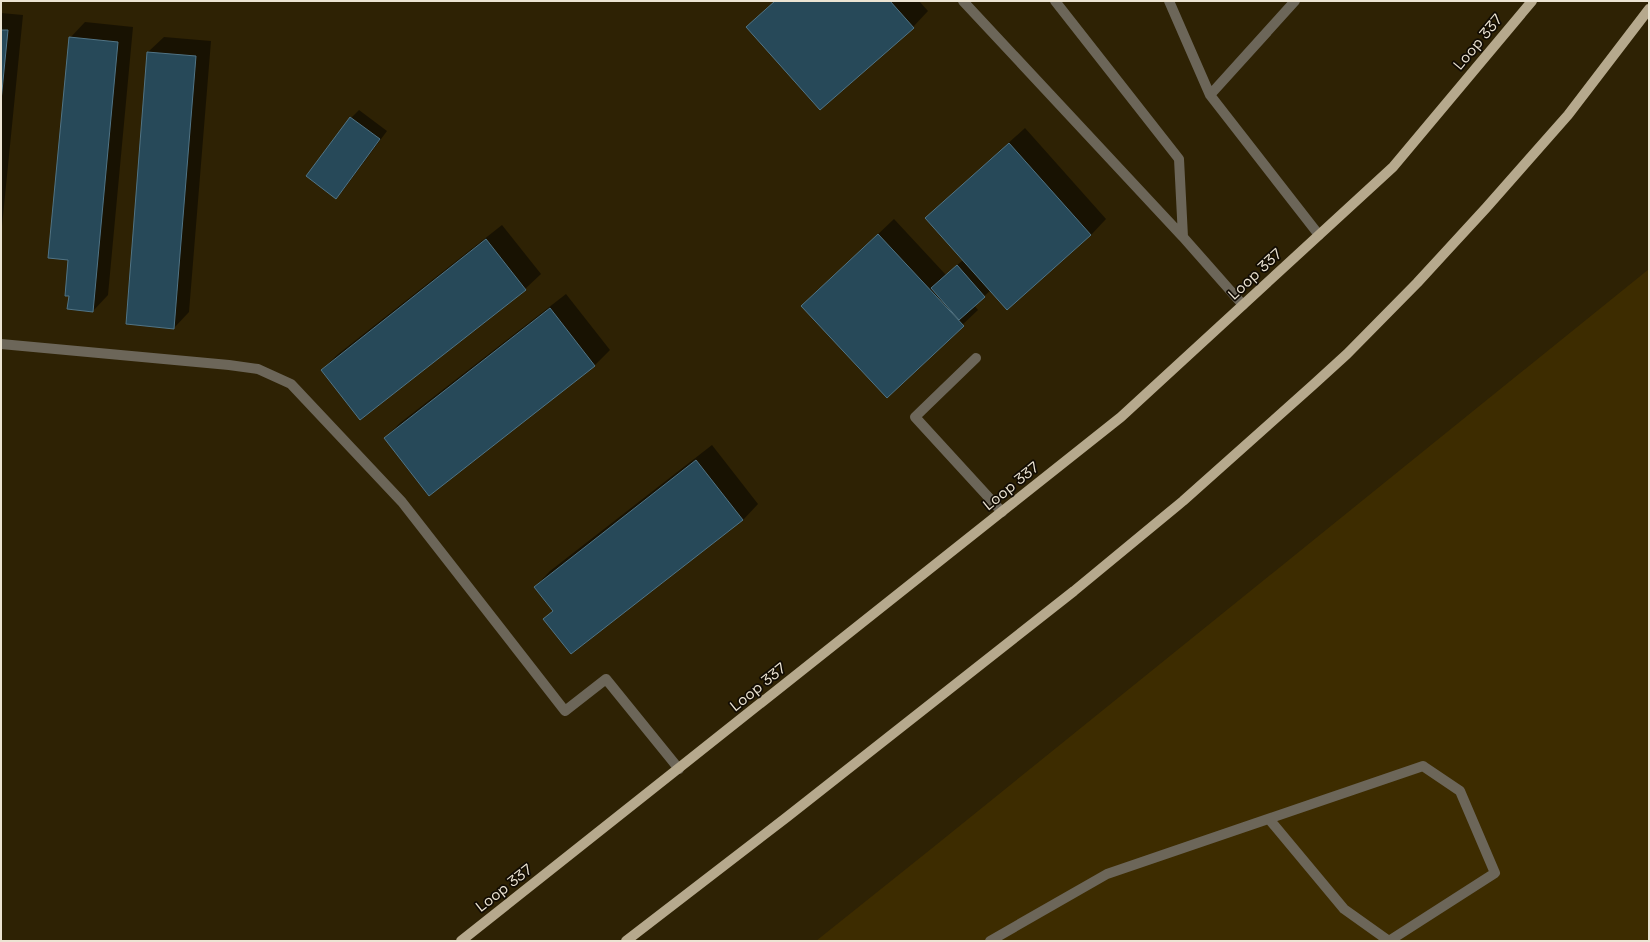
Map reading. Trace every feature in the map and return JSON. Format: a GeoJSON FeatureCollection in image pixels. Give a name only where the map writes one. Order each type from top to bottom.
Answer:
{"type":"FeatureCollection","features":[{"type":"Feature","properties":{"kind":"main road","name":"Loop 337"},"geometry":{"type":"LineString","coordinates":[[461,941],[1122,417],[1393,167],[1532,1]]}},
{"type":"Feature","properties":{"kind":"main road"},"geometry":{"type":"LineString","coordinates":[[626,941],[793,813],[1074,591],[1183,500],[1302,395],[1347,354],[1417,283],[1486,208],[1568,115],[1649,9]]}},
{"type":"Feature","properties":{"kind":"lane"},"geometry":{"type":"LineString","coordinates":[[963,1],[1183,237],[1243,305]]}},
{"type":"Feature","properties":{"kind":"lane"},"geometry":{"type":"LineString","coordinates":[[1055,1],[1179,159],[1183,237]]}},
{"type":"Feature","properties":{"kind":"lane"},"geometry":{"type":"LineString","coordinates":[[1169,1],[1210,95],[1319,235]]}},
{"type":"Feature","properties":{"kind":"lane"},"geometry":{"type":"LineString","coordinates":[[1210,95],[1295,1]]}},
{"type":"Feature","properties":{"kind":"lane"},"geometry":{"type":"LineString","coordinates":[[1,344],[258,369],[291,384],[402,502],[565,711],[606,679],[679,769]]}},
{"type":"Feature","properties":{"kind":"lane"},"geometry":{"type":"LineString","coordinates":[[976,358],[915,417],[1002,512]]}},
{"type":"Feature","properties":{"kind":"lane"},"geometry":{"type":"LineString","coordinates":[[990,941],[1107,874],[1270,818],[1423,766],[1460,791],[1495,873],[1390,941],[1344,908],[1270,818]]}},
{"type":"Feature","properties":{"kind":"shaded area"},"geometry":{"type":"Polygon","coordinates":[[[1649,269],[1649,941],[816,941],[931,849],[1649,269]]]}},
{"type":"Feature","properties":{"kind":"building"},"geometry":{"type":"Polygon","coordinates":[[[775,1],[890,1],[914,28],[820,110],[746,27],[775,1]]]}},
{"type":"Feature","properties":{"kind":"building"},"geometry":{"type":"Polygon","coordinates":[[[1,30],[8,30],[1,101],[1,30]]]}},
{"type":"Feature","properties":{"kind":"building"},"geometry":{"type":"Polygon","coordinates":[[[69,37],[118,42],[93,312],[67,309],[69,296],[65,296],[68,260],[48,258],[69,37]]]}},
{"type":"Feature","properties":{"kind":"building"},"geometry":{"type":"Polygon","coordinates":[[[147,52],[196,56],[174,329],[126,324],[147,52]]]}},
{"type":"Feature","properties":{"kind":"building"},"geometry":{"type":"Polygon","coordinates":[[[350,117],[380,139],[336,199],[306,176],[350,117]]]}},
{"type":"Feature","properties":{"kind":"building"},"geometry":{"type":"Polygon","coordinates":[[[1009,143],[1091,235],[1007,310],[925,218],[1009,143]]]}},
{"type":"Feature","properties":{"kind":"building"},"geometry":{"type":"Polygon","coordinates":[[[878,234],[964,326],[887,398],[801,306],[878,234]]]}},
{"type":"Feature","properties":{"kind":"building"},"geometry":{"type":"Polygon","coordinates":[[[486,239],[526,290],[360,420],[321,370],[486,239]]]}},
{"type":"Feature","properties":{"kind":"building"},"geometry":{"type":"Polygon","coordinates":[[[957,265],[985,297],[959,320],[931,288],[957,265]]]}},
{"type":"Feature","properties":{"kind":"building"},"geometry":{"type":"Polygon","coordinates":[[[550,308],[595,366],[429,496],[384,438],[550,308]]]}},
{"type":"Feature","properties":{"kind":"building"},"geometry":{"type":"Polygon","coordinates":[[[696,460],[743,520],[571,654],[543,619],[553,611],[534,587],[696,460]]]}}]}
